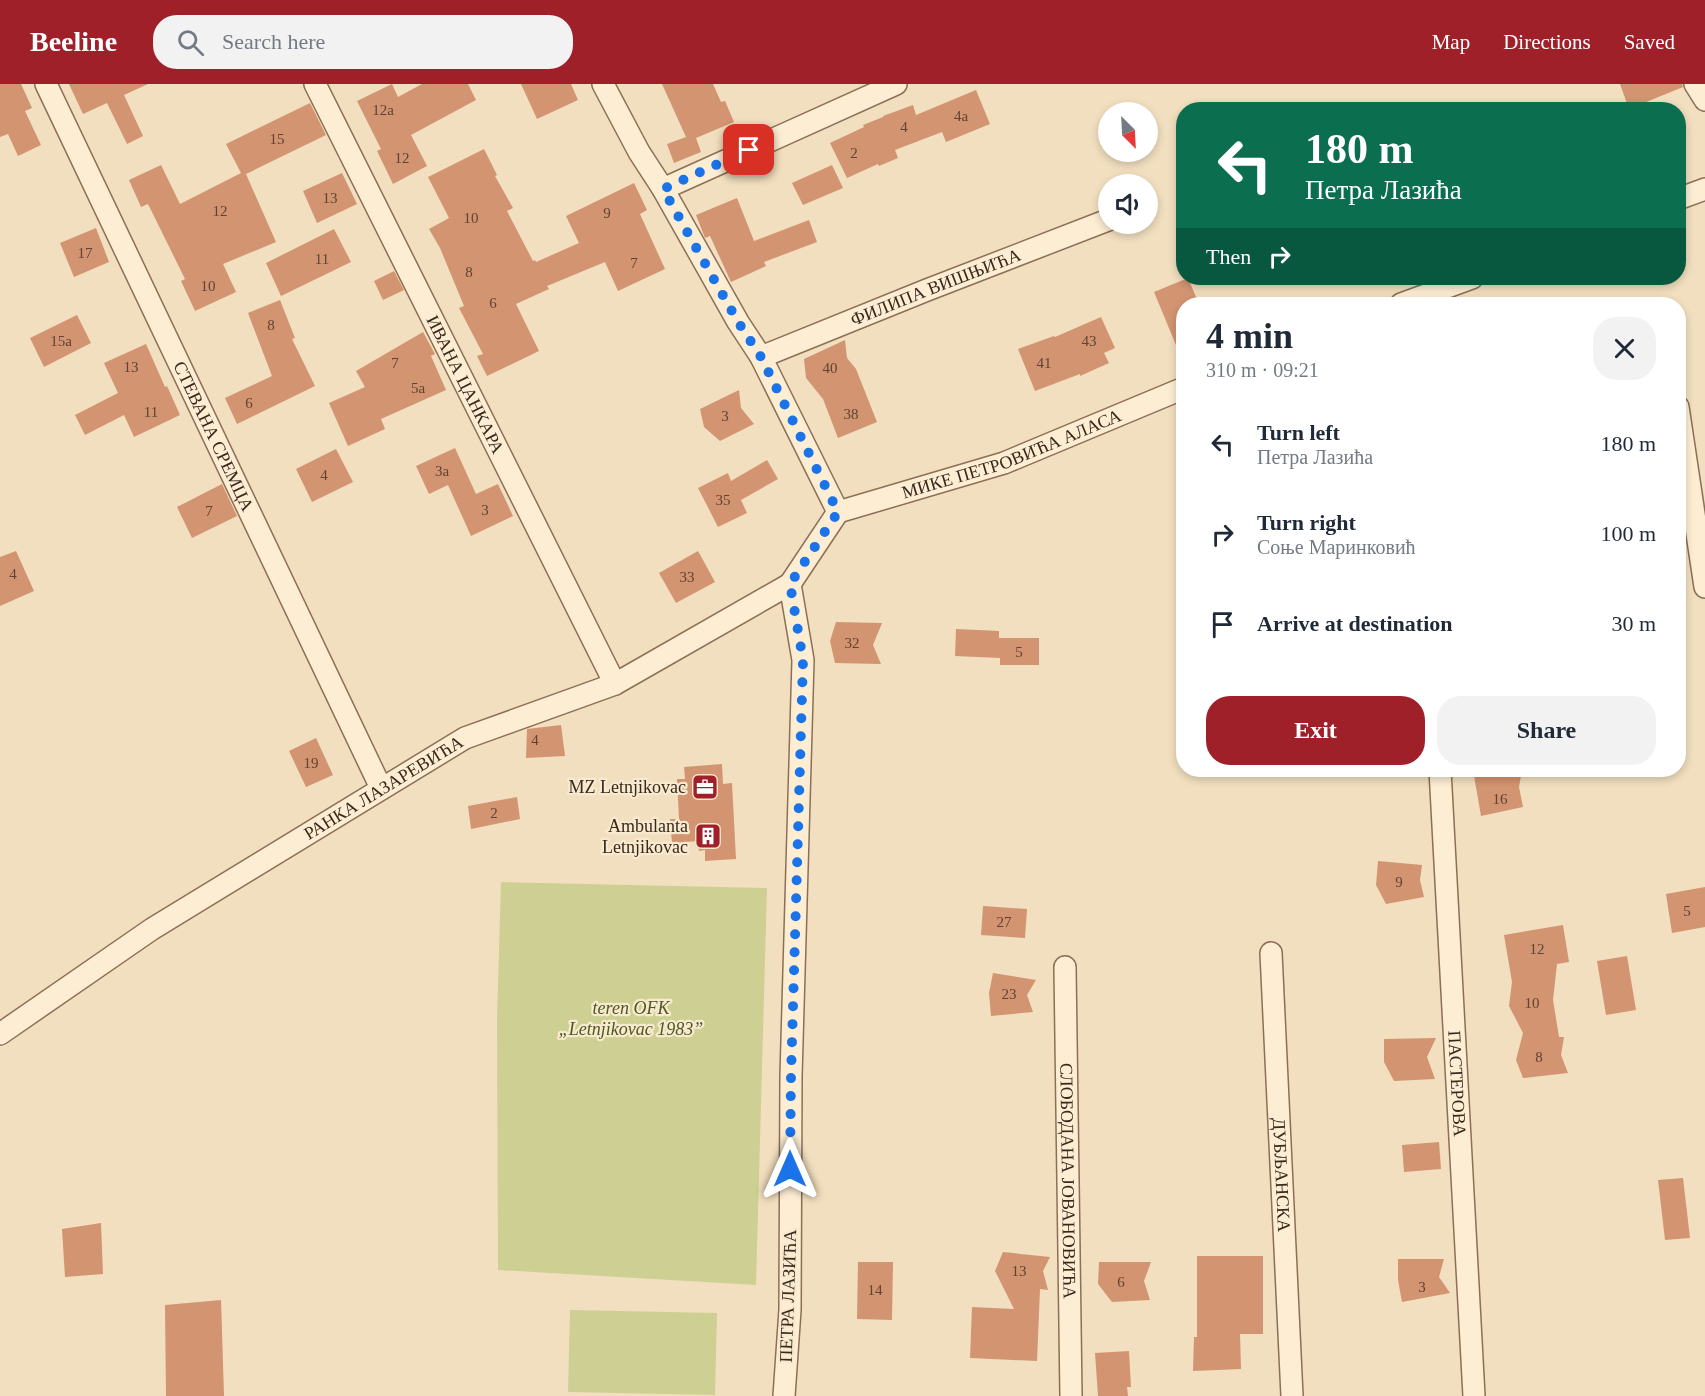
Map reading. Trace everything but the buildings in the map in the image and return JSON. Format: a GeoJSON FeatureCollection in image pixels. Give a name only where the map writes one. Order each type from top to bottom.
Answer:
{"type":"FeatureCollection","features":[{"type":"Feature","properties":{"kind":"street","name":"СТЕВАНА СРЕМЦА"},"geometry":{"type":"LineString","coordinates":[[46,84],[381,788]]}},
{"type":"Feature","properties":{"kind":"street","name":"ИВАНА ЦАНКАРА"},"geometry":{"type":"LineString","coordinates":[[315,84],[615,684]]}},
{"type":"Feature","properties":{"kind":"street"},"geometry":{"type":"LineString","coordinates":[[603,84],[639,152],[663,189],[738,322],[761,357],[838,512],[790,584]]}},
{"type":"Feature","properties":{"kind":"street"},"geometry":{"type":"LineString","coordinates":[[663,189],[896,84]]}},
{"type":"Feature","properties":{"kind":"street"},"geometry":{"type":"LineString","coordinates":[[1695,84],[1705,100]]}},
{"type":"Feature","properties":{"kind":"street"},"geometry":{"type":"LineString","coordinates":[[1686,196],[1705,189]]}},
{"type":"Feature","properties":{"kind":"street","name":"ФИЛИПА ВИШЊИЋА"},"geometry":{"type":"LineString","coordinates":[[761,357],[1098,224]]}},
{"type":"Feature","properties":{"kind":"street"},"geometry":{"type":"LineString","coordinates":[[1424,297],[1454,285]]}},
{"type":"Feature","properties":{"kind":"street","name":"МИКЕ ПЕТРОВИЋА АЛАСА"},"geometry":{"type":"LineString","coordinates":[[838,512],[1004,463],[1176,391]]}},
{"type":"Feature","properties":{"kind":"street"},"geometry":{"type":"LineString","coordinates":[[1686,460],[1705,587]]}},
{"type":"Feature","properties":{"kind":"street","name":"РАНКА ЛАЗАРЕВИЋА"},"geometry":{"type":"LineString","coordinates":[[0,1034],[152,929],[465,738],[615,684],[790,584]]}},
{"type":"Feature","properties":{"kind":"street","name":"ПЕТРА ЛАЗИЋА"},"geometry":{"type":"LineString","coordinates":[[784,1396],[790,1310],[791,1076],[803,660],[790,584]]}},
{"type":"Feature","properties":{"kind":"street","name":"ПАСТЕРОВА"},"geometry":{"type":"LineString","coordinates":[[1440,777],[1474,1396]]}},
{"type":"Feature","properties":{"kind":"street","name":"ДУБЉАНСКА"},"geometry":{"type":"LineString","coordinates":[[1271,953],[1292,1396]]}},
{"type":"Feature","properties":{"kind":"street","name":"СЛОБОДАНА ЈОВАНОВИЋА"},"geometry":{"type":"LineString","coordinates":[[1065,967],[1071,1396]]}},
{"type":"Feature","properties":{"kind":"green space","name":"teren OFK „Letnjikovac 1983”"},"geometry":{"type":"Polygon","coordinates":[[[501,882],[767,888],[756,1285],[498,1270],[497,1018],[501,882]]]}},
{"type":"Feature","properties":{"kind":"green space"},"geometry":{"type":"Polygon","coordinates":[[[570,1310],[717,1313],[715,1395],[568,1392],[570,1310]]]}},
{"type":"Feature","properties":{"kind":"place","name":"MZ Letnjikovac"},"geometry":{"type":"Point","coordinates":[705,787]}},
{"type":"Feature","properties":{"kind":"place","name":"Ambulanta Letnjikovac"},"geometry":{"type":"Point","coordinates":[708,836]}},
{"type":"Feature","properties":{"kind":"route"},"geometry":{"type":"LineString","coordinates":[[749,150],[663,189],[738,322],[761,357],[838,512],[790,584],[803,660],[790,1169]]}}]}
